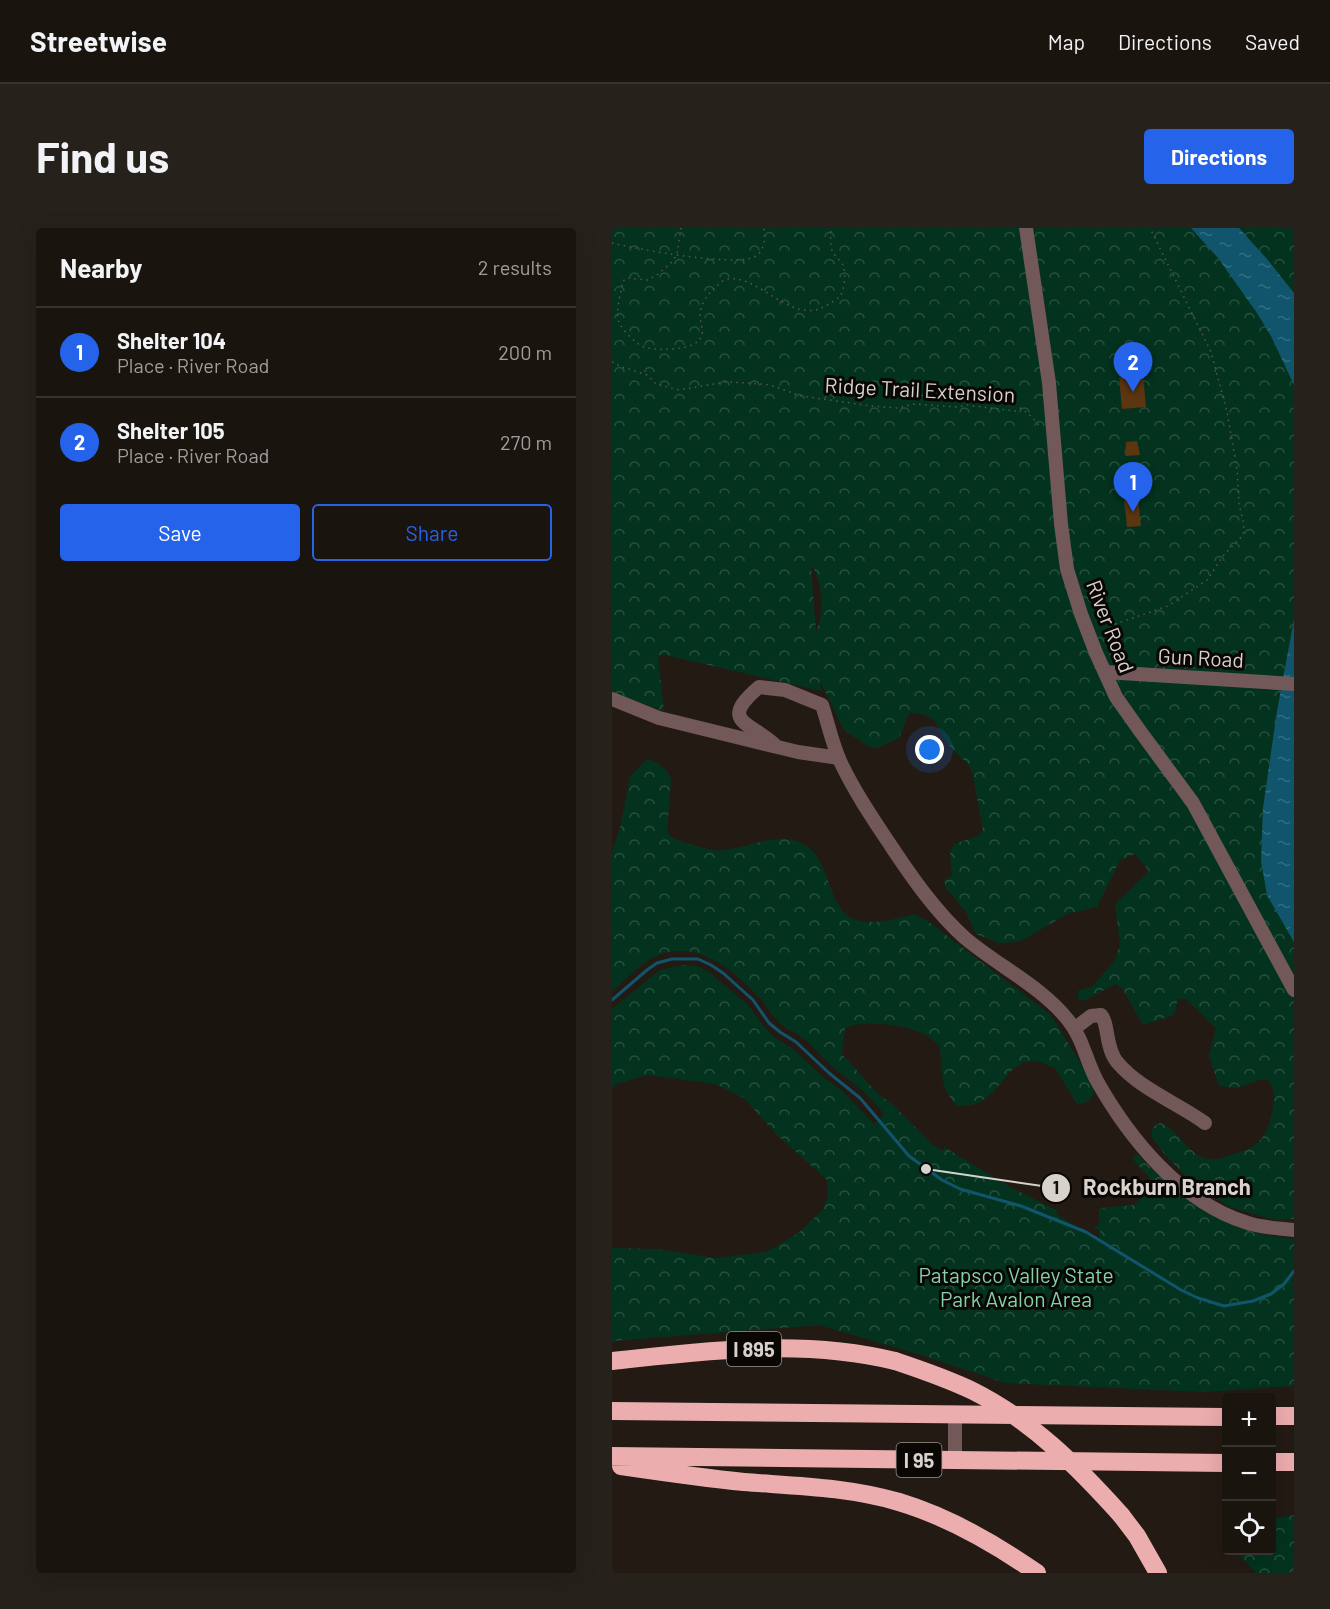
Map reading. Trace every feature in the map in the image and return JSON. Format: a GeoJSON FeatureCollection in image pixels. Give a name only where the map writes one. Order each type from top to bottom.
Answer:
{"type":"FeatureCollection","features":[{"type":"Feature","properties":{"kind":"highway","name":"I 895"},"geometry":{"type":"LineString","coordinates":[[612,1361],[687,1353],[782,1347],[820,1348],[895,1360],[935,1374],[1000,1407],[1053,1446],[1097,1488],[1121,1515],[1137,1536],[1158,1573]]}},
{"type":"Feature","properties":{"kind":"highway","name":"I 95"},"geometry":{"type":"LineString","coordinates":[[612,1411],[1222,1417]]}},
{"type":"Feature","properties":{"kind":"highway"},"geometry":{"type":"LineString","coordinates":[[1276,1416],[1294,1416]]}},
{"type":"Feature","properties":{"kind":"highway","name":"I 95"},"geometry":{"type":"LineString","coordinates":[[612,1456],[1222,1463]]}},
{"type":"Feature","properties":{"kind":"highway"},"geometry":{"type":"LineString","coordinates":[[1276,1462],[1294,1462]]}},
{"type":"Feature","properties":{"kind":"highway"},"geometry":{"type":"LineString","coordinates":[[612,1465],[702,1478],[842,1490],[897,1502],[928,1512],[999,1546],[1037,1573]]}},
{"type":"Feature","properties":{"kind":"street","name":"River Road"},"geometry":{"type":"LineString","coordinates":[[1026,228],[1049,383],[1067,569],[1081,614],[1116,697],[1193,803],[1294,990]]}},
{"type":"Feature","properties":{"kind":"street","name":"Gun Road"},"geometry":{"type":"LineString","coordinates":[[1105,672],[1294,684]]}},
{"type":"Feature","properties":{"kind":"street"},"geometry":{"type":"LineString","coordinates":[[776,746],[767,737],[746,727],[740,719],[739,712],[746,698],[759,687],[785,690],[822,705],[839,758],[853,787],[909,872],[964,937],[1049,1001],[1074,1029],[1095,1077],[1112,1108],[1131,1135],[1178,1182],[1203,1202],[1235,1218],[1269,1228],[1294,1230]]}},
{"type":"Feature","properties":{"kind":"street"},"geometry":{"type":"LineString","coordinates":[[612,699],[659,717],[776,746],[839,758]]}},
{"type":"Feature","properties":{"kind":"street"},"geometry":{"type":"LineString","coordinates":[[1074,1029],[1091,1016],[1101,1015],[1105,1020],[1108,1045],[1117,1062],[1151,1092],[1189,1112],[1204,1123]]}},
{"type":"Feature","properties":{"kind":"street"},"geometry":{"type":"LineString","coordinates":[[955,1461],[956,1414]]}},
{"type":"Feature","properties":{"kind":"path"},"geometry":{"type":"LineString","coordinates":[[681,228],[677,255],[672,262],[647,280],[627,278],[623,281],[617,315],[619,323],[643,347],[682,348],[702,337],[703,327],[700,316],[706,294],[721,282],[729,279],[750,283],[785,305],[809,311],[823,308],[840,296],[845,281],[843,266],[832,252],[831,228]]}},
{"type":"Feature","properties":{"kind":"path"},"geometry":{"type":"LineString","coordinates":[[612,243],[677,255],[740,260],[755,257],[762,249],[765,240],[764,228]]}},
{"type":"Feature","properties":{"kind":"path"},"geometry":{"type":"LineString","coordinates":[[1114,624],[1168,606],[1207,580],[1223,556],[1243,535],[1244,525],[1239,504],[1237,469],[1227,412],[1211,352],[1150,228]]}},
{"type":"Feature","properties":{"kind":"path"},"geometry":{"type":"LineString","coordinates":[[612,316],[617,315]]}},
{"type":"Feature","properties":{"kind":"path","name":"Ridge Trail Extension"},"geometry":{"type":"LineString","coordinates":[[612,362],[647,375],[656,384],[679,390],[726,382],[749,383],[770,385],[801,396],[872,406],[898,408],[914,404],[957,407],[967,405],[1015,411],[1021,408],[1044,430],[1044,424]]}},
{"type":"Feature","properties":{"kind":"green space"},"geometry":{"type":"Polygon","coordinates":[[[612,228],[1294,228],[1294,1219],[1276,1220],[1229,1207],[1186,1176],[1165,1155],[1151,1135],[1153,1127],[1160,1123],[1167,1126],[1201,1157],[1217,1159],[1241,1152],[1256,1144],[1268,1126],[1274,1096],[1268,1080],[1260,1080],[1236,1088],[1219,1086],[1209,1056],[1216,1028],[1186,999],[1178,999],[1174,1015],[1143,1025],[1122,988],[1115,984],[1086,1000],[1078,999],[1078,991],[1093,986],[1115,960],[1120,944],[1115,904],[1149,871],[1135,854],[1120,860],[1097,907],[1067,914],[1023,940],[999,943],[976,934],[966,912],[946,888],[944,880],[952,876],[950,852],[954,844],[978,836],[983,830],[972,771],[952,749],[931,718],[909,713],[899,738],[877,748],[869,747],[844,730],[820,681],[821,691],[661,654],[658,659],[664,711],[612,693],[612,228]],[[813,567],[811,568],[816,632],[822,607],[821,591],[813,567]]]}},
{"type":"Feature","properties":{"kind":"green space","name":"Patapsco Valley State Park Avalon Area"},"geometry":{"type":"Polygon","coordinates":[[[647,759],[662,766],[668,772],[671,780],[667,832],[674,839],[713,850],[723,850],[767,840],[789,839],[799,842],[812,850],[820,862],[837,902],[845,913],[857,920],[874,922],[914,914],[929,922],[1051,1015],[1092,1082],[1092,1098],[1086,1102],[1077,1104],[1055,1068],[1032,1061],[1022,1063],[1013,1069],[983,1100],[972,1105],[957,1106],[944,1085],[940,1046],[930,1038],[912,1029],[888,1025],[863,1024],[845,1028],[842,1054],[876,1092],[893,1105],[933,1145],[943,1151],[944,1147],[1010,1187],[1058,1211],[1056,1214],[1099,1240],[1100,1231],[1093,1227],[1099,1225],[1099,1208],[1134,1205],[1155,1184],[1132,1158],[1137,1154],[1173,1188],[1213,1216],[1249,1231],[1294,1239],[1294,1386],[1204,1392],[1005,1383],[819,1325],[612,1341],[612,1248],[658,1249],[715,1258],[766,1252],[797,1234],[822,1211],[828,1196],[827,1180],[776,1134],[744,1098],[715,1084],[647,1075],[616,1084],[612,1088],[612,1009],[660,970],[684,965],[696,966],[708,971],[748,1005],[775,1038],[792,1048],[824,1078],[840,1089],[874,1124],[884,1114],[867,1095],[809,1043],[781,1024],[746,984],[720,963],[705,956],[675,951],[659,955],[643,964],[612,991],[612,853],[621,824],[630,777],[647,759]]]}},
{"type":"Feature","properties":{"kind":"green space"},"geometry":{"type":"Polygon","coordinates":[[[1294,1515],[1294,1573],[1257,1573],[1238,1555],[1276,1555],[1276,1518],[1294,1515]]]}},
{"type":"Feature","properties":{"kind":"water"},"geometry":{"type":"Polygon","coordinates":[[[1191,228],[1239,228],[1294,293],[1294,385],[1271,336],[1257,313],[1218,258],[1191,228]]]}},
{"type":"Feature","properties":{"kind":"water"},"geometry":{"type":"Polygon","coordinates":[[[1294,619],[1294,942],[1267,895],[1261,861],[1263,808],[1277,711],[1294,619]]]}},
{"type":"Feature","properties":{"kind":"building"},"geometry":{"type":"Polygon","coordinates":[[[1143,375],[1146,407],[1122,409],[1119,377],[1143,375]]]}},
{"type":"Feature","properties":{"kind":"building"},"geometry":{"type":"Polygon","coordinates":[[[1137,441],[1140,455],[1125,456],[1126,442],[1137,441]]]}},
{"type":"Feature","properties":{"kind":"building"},"geometry":{"type":"Polygon","coordinates":[[[1138,498],[1141,526],[1127,527],[1124,499],[1138,498]]]}},
{"type":"Feature","properties":{"kind":"waterway"},"geometry":{"type":"LineString","coordinates":[[612,1000],[657,963],[672,959],[698,959],[723,973],[753,1000],[769,1023],[796,1042],[860,1098],[909,1156],[942,1180],[960,1189],[1021,1206],[1086,1232],[1181,1290],[1224,1306],[1253,1301],[1271,1294],[1284,1284],[1294,1271]]}},
{"type":"Feature","properties":{"kind":"place","name":"Shelter 105"},"geometry":{"type":"Point","coordinates":[1133,392]}},
{"type":"Feature","properties":{"kind":"place","name":"Shelter 104"},"geometry":{"type":"Point","coordinates":[1133,512]}},
{"type":"Feature","properties":{"kind":"place","name":"Rockburn Branch"},"geometry":{"type":"Point","coordinates":[926,1169]}}]}
